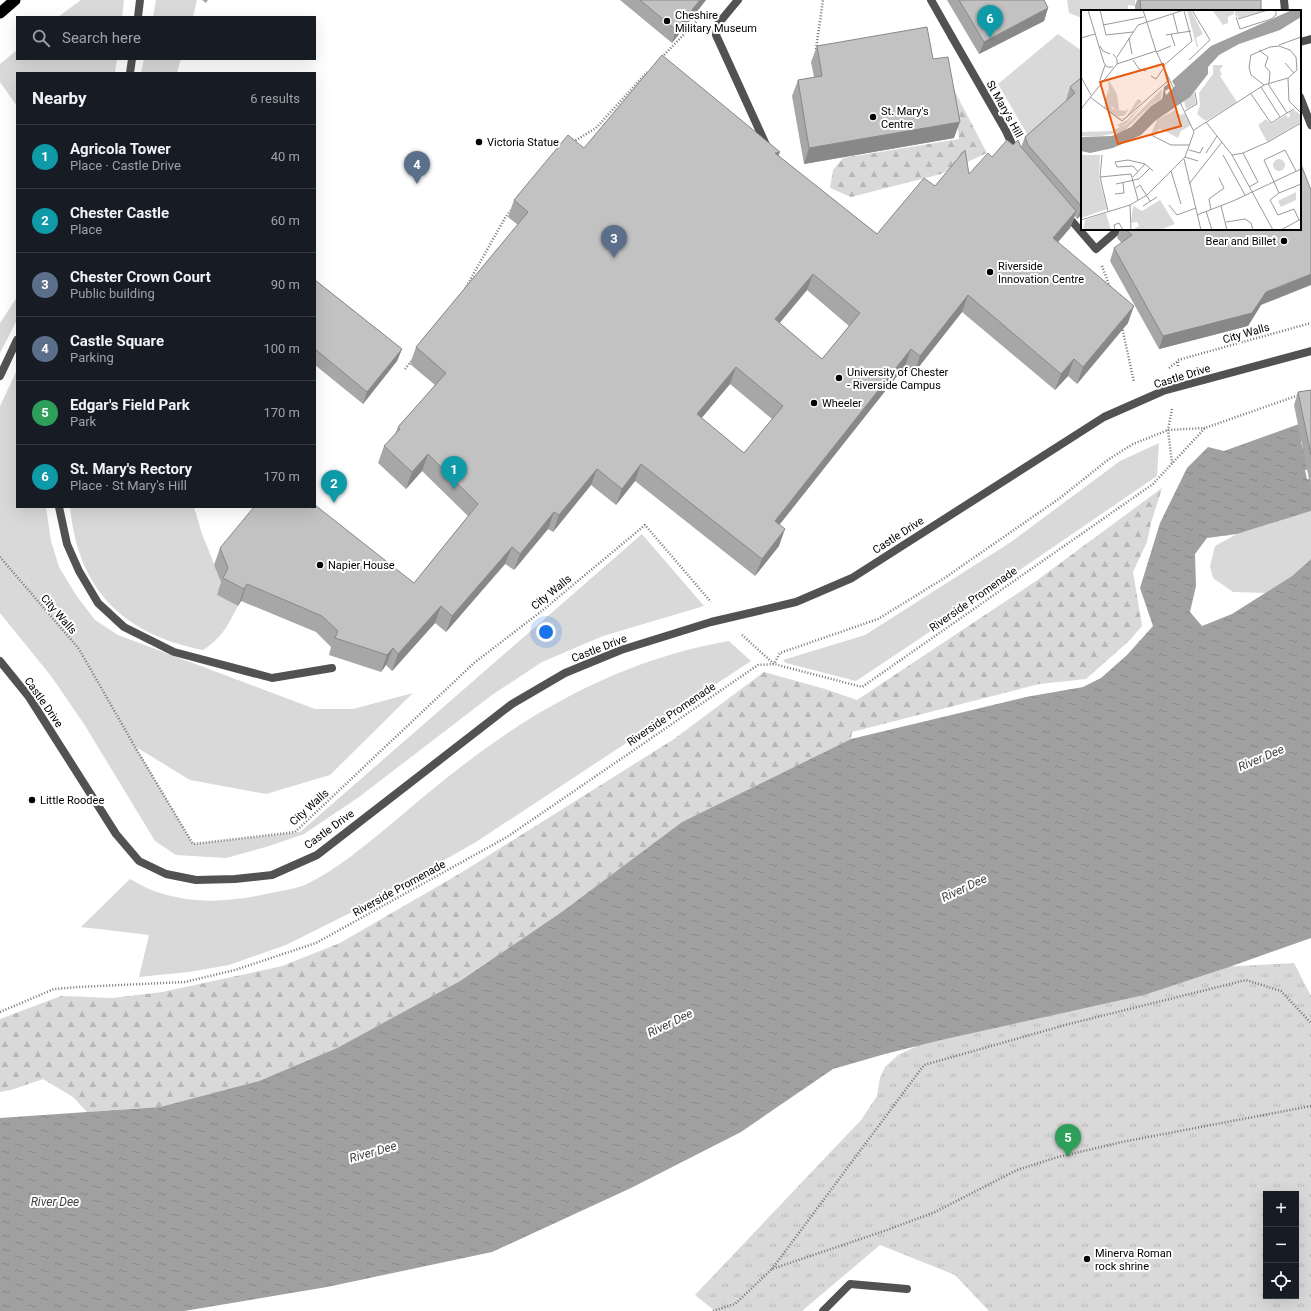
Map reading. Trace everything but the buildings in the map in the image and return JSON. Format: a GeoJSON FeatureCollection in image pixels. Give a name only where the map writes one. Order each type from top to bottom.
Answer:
{"type":"FeatureCollection","features":[{"type":"Feature","properties":{"kind":"highway"},"geometry":{"type":"LineString","coordinates":[[0,13],[15,0]]}},
{"type":"Feature","properties":{"kind":"street"},"geometry":{"type":"LineString","coordinates":[[138,16],[140,0]]}},
{"type":"Feature","properties":{"kind":"street"},"geometry":{"type":"LineString","coordinates":[[738,0],[718,24],[716,35],[767,147]]}},
{"type":"Feature","properties":{"kind":"street","name":"St Mary's Hill"},"geometry":{"type":"LineString","coordinates":[[930,0],[1006,131],[1019,160]]}},
{"type":"Feature","properties":{"kind":"street"},"geometry":{"type":"LineString","coordinates":[[1284,0],[1285,10]]}},
{"type":"Feature","properties":{"kind":"street"},"geometry":{"type":"LineString","coordinates":[[1301,42],[1311,39]]}},
{"type":"Feature","properties":{"kind":"street"},"geometry":{"type":"LineString","coordinates":[[130,72],[132,60]]}},
{"type":"Feature","properties":{"kind":"street"},"geometry":{"type":"LineString","coordinates":[[1301,100],[1311,125]]}},
{"type":"Feature","properties":{"kind":"street"},"geometry":{"type":"LineString","coordinates":[[1060,207],[1096,249],[1118,230]]}},
{"type":"Feature","properties":{"kind":"street"},"geometry":{"type":"LineString","coordinates":[[0,376],[16,342]]}},
{"type":"Feature","properties":{"kind":"street","name":"Castle Drive"},"geometry":{"type":"LineString","coordinates":[[0,661],[29,697],[116,834],[139,861],[166,874],[196,880],[235,879],[272,875],[317,854],[512,704],[565,673],[621,650],[725,619],[796,602],[852,578],[1104,417],[1163,391],[1311,351]]}},
{"type":"Feature","properties":{"kind":"street"},"geometry":{"type":"LineString","coordinates":[[59,508],[67,544],[79,572],[98,603],[124,627],[174,652],[272,678],[332,668]]}},
{"type":"Feature","properties":{"kind":"street"},"geometry":{"type":"LineString","coordinates":[[823,1311],[850,1284],[907,1289]]}},
{"type":"Feature","properties":{"kind":"path"},"geometry":{"type":"LineString","coordinates":[[816,49],[823,0]]}},
{"type":"Feature","properties":{"kind":"path"},"geometry":{"type":"LineString","coordinates":[[659,59],[702,16]]}},
{"type":"Feature","properties":{"kind":"path"},"geometry":{"type":"LineString","coordinates":[[567,146],[596,128],[649,71]]}},
{"type":"Feature","properties":{"kind":"path"},"geometry":{"type":"LineString","coordinates":[[463,292],[505,218],[514,206]]}},
{"type":"Feature","properties":{"kind":"path"},"geometry":{"type":"LineString","coordinates":[[1096,249],[1111,290]]}},
{"type":"Feature","properties":{"kind":"path","name":"City Walls"},"geometry":{"type":"LineString","coordinates":[[1185,359],[1311,323]]}},
{"type":"Feature","properties":{"kind":"path"},"geometry":{"type":"LineString","coordinates":[[1122,324],[1132,374]]}},
{"type":"Feature","properties":{"kind":"path"},"geometry":{"type":"LineString","coordinates":[[405,369],[414,357]]}},
{"type":"Feature","properties":{"kind":"path","name":"Riverside Promenade"},"geometry":{"type":"LineString","coordinates":[[0,1012],[54,989],[185,982],[235,970],[316,943],[507,837],[758,665],[774,664],[862,687],[1153,484],[1205,428],[1304,394]]}},
{"type":"Feature","properties":{"kind":"path"},"geometry":{"type":"LineString","coordinates":[[725,619],[774,664],[780,653],[878,619],[946,577],[1060,498],[1109,459],[1133,444],[1168,430],[1205,428]]}},
{"type":"Feature","properties":{"kind":"path","name":"City Walls"},"geometry":{"type":"LineString","coordinates":[[0,557],[79,649],[193,844],[295,832],[474,663],[543,610],[645,525],[725,619]]}},
{"type":"Feature","properties":{"kind":"path"},"geometry":{"type":"LineString","coordinates":[[713,1311],[735,1304],[772,1269],[924,1065],[1069,1024],[1246,980],[1281,991],[1311,1023]]}},
{"type":"Feature","properties":{"kind":"path"},"geometry":{"type":"LineString","coordinates":[[772,1269],[935,1212],[1017,1170],[1058,1157],[1122,1142],[1311,1106]]}},
{"type":"Feature","properties":{"kind":"green space"},"geometry":{"type":"Polygon","coordinates":[[[81,0],[124,0],[122,16],[59,16],[81,0]]]}},
{"type":"Feature","properties":{"kind":"green space"},"geometry":{"type":"Polygon","coordinates":[[[156,0],[197,0],[193,16],[153,16],[156,0]]]}},
{"type":"Feature","properties":{"kind":"green space"},"geometry":{"type":"Polygon","coordinates":[[[1067,0],[1135,0],[1135,6],[1128,5],[1128,10],[1081,10],[1081,18],[1069,13],[1067,0]]]}},
{"type":"Feature","properties":{"kind":"green space"},"geometry":{"type":"Polygon","coordinates":[[[1058,34],[1081,50],[1081,87],[1071,106],[1031,141],[998,84],[1058,34]]]}},
{"type":"Feature","properties":{"kind":"green space"},"geometry":{"type":"Polygon","coordinates":[[[16,51],[16,60],[117,60],[115,72],[16,72],[16,105],[0,82],[0,64],[16,51]]]}},
{"type":"Feature","properties":{"kind":"green space"},"geometry":{"type":"Polygon","coordinates":[[[144,60],[181,60],[177,72],[141,72],[144,60]]]}},
{"type":"Feature","properties":{"kind":"green space"},"geometry":{"type":"Polygon","coordinates":[[[953,88],[987,153],[941,174],[851,197],[830,188],[833,170],[843,158],[959,139],[953,88]]]}},
{"type":"Feature","properties":{"kind":"green space"},"geometry":{"type":"Polygon","coordinates":[[[16,299],[16,322],[0,353],[0,323],[16,299]]]}},
{"type":"Feature","properties":{"kind":"green space"},"geometry":{"type":"Polygon","coordinates":[[[16,372],[16,508],[46,508],[51,541],[59,567],[76,595],[95,620],[118,635],[315,709],[353,709],[413,693],[330,775],[266,794],[190,780],[136,747],[193,844],[300,832],[642,534],[704,606],[603,636],[542,662],[492,695],[359,797],[304,834],[226,858],[176,855],[155,841],[84,724],[51,676],[0,613],[0,406],[16,372]]]}},
{"type":"Feature","properties":{"kind":"green space"},"geometry":{"type":"Polygon","coordinates":[[[1159,443],[1157,476],[856,681],[786,663],[783,660],[865,635],[1011,542],[1120,461],[1159,443]]]}},
{"type":"Feature","properties":{"kind":"green space"},"geometry":{"type":"Polygon","coordinates":[[[1162,488],[1151,523],[1147,542],[1133,572],[1142,626],[1130,640],[1086,679],[1039,684],[852,732],[851,739],[682,822],[563,911],[460,981],[337,1048],[259,1081],[160,1107],[87,1112],[73,1097],[43,1079],[11,1090],[0,1092],[0,1019],[61,996],[113,998],[162,992],[282,966],[340,943],[459,874],[674,739],[764,672],[825,689],[857,700],[1036,581],[1162,488]]]}},
{"type":"Feature","properties":{"kind":"green space"},"geometry":{"type":"Polygon","coordinates":[[[70,508],[194,508],[202,534],[219,576],[224,581],[217,595],[238,606],[228,625],[220,636],[203,650],[175,643],[150,633],[128,620],[110,604],[95,585],[83,562],[75,536],[70,508]]]}},
{"type":"Feature","properties":{"kind":"green space"},"geometry":{"type":"Polygon","coordinates":[[[1311,511],[1311,559],[1292,576],[1266,593],[1233,592],[1213,578],[1210,566],[1215,546],[1237,534],[1311,511]]]}},
{"type":"Feature","properties":{"kind":"green space"},"geometry":{"type":"Polygon","coordinates":[[[729,641],[751,661],[476,842],[362,907],[286,945],[229,965],[189,972],[139,977],[149,935],[81,927],[130,879],[151,890],[169,895],[212,901],[256,896],[303,886],[319,878],[350,857],[443,780],[485,749],[552,705],[609,677],[668,655],[729,641]]]}},
{"type":"Feature","properties":{"kind":"green space"},"geometry":{"type":"Polygon","coordinates":[[[1294,963],[1311,996],[1311,1311],[989,1311],[955,1275],[880,1245],[802,1311],[715,1311],[695,1295],[861,1120],[877,1096],[880,1078],[885,1067],[898,1055],[919,1045],[1221,967],[1294,963]]]}},
{"type":"Feature","properties":{"kind":"water","name":"River Dee"},"geometry":{"type":"Polygon","coordinates":[[[1310,420],[1311,424],[1301,442],[1303,449],[1311,447],[1311,469],[1305,470],[1307,479],[1311,479],[1311,511],[1237,534],[1207,538],[1195,554],[1196,586],[1190,612],[1202,626],[1232,614],[1292,576],[1311,559],[1311,938],[1144,995],[941,1040],[833,1069],[741,1132],[631,1188],[492,1252],[327,1287],[184,1311],[0,1311],[0,1118],[160,1107],[259,1081],[337,1048],[460,981],[563,911],[682,822],[851,739],[1026,697],[1083,687],[1101,678],[1127,655],[1153,626],[1140,588],[1160,523],[1187,468],[1208,447],[1224,451],[1310,420]]]}},
{"type":"Feature","properties":{"kind":"place","name":"Cheshire Military Museum"},"geometry":{"type":"Point","coordinates":[667,21]}},
{"type":"Feature","properties":{"kind":"place","name":"St. Mary's Rectory"},"geometry":{"type":"Point","coordinates":[990,38]}},
{"type":"Feature","properties":{"kind":"place","name":"St. Mary's Centre"},"geometry":{"type":"Point","coordinates":[873,117]}},
{"type":"Feature","properties":{"kind":"place","name":"Victoria Statue"},"geometry":{"type":"Point","coordinates":[479,142]}},
{"type":"Feature","properties":{"kind":"place","name":"Castle Square"},"geometry":{"type":"Point","coordinates":[417,184]}},
{"type":"Feature","properties":{"kind":"place","name":"Bear and Billet"},"geometry":{"type":"Point","coordinates":[1284,241]}},
{"type":"Feature","properties":{"kind":"place","name":"Chester Crown Court"},"geometry":{"type":"Point","coordinates":[614,258]}},
{"type":"Feature","properties":{"kind":"place","name":"Riverside Innovation Centre"},"geometry":{"type":"Point","coordinates":[990,272]}},
{"type":"Feature","properties":{"kind":"place","name":"University of Chester - Riverside Campus"},"geometry":{"type":"Point","coordinates":[839,378]}},
{"type":"Feature","properties":{"kind":"place","name":"Wheeler"},"geometry":{"type":"Point","coordinates":[814,403]}},
{"type":"Feature","properties":{"kind":"place","name":"Agricola Tower"},"geometry":{"type":"Point","coordinates":[454,489]}},
{"type":"Feature","properties":{"kind":"place","name":"Chester Castle"},"geometry":{"type":"Point","coordinates":[334,503]}},
{"type":"Feature","properties":{"kind":"place","name":"Napier House"},"geometry":{"type":"Point","coordinates":[320,565]}},
{"type":"Feature","properties":{"kind":"place","name":"Little Roodee"},"geometry":{"type":"Point","coordinates":[32,800]}},
{"type":"Feature","properties":{"kind":"place","name":"Edgar's Field Park"},"geometry":{"type":"Point","coordinates":[1068,1157]}},
{"type":"Feature","properties":{"kind":"place","name":"Minerva Roman rock shrine"},"geometry":{"type":"Point","coordinates":[1087,1259]}}]}
